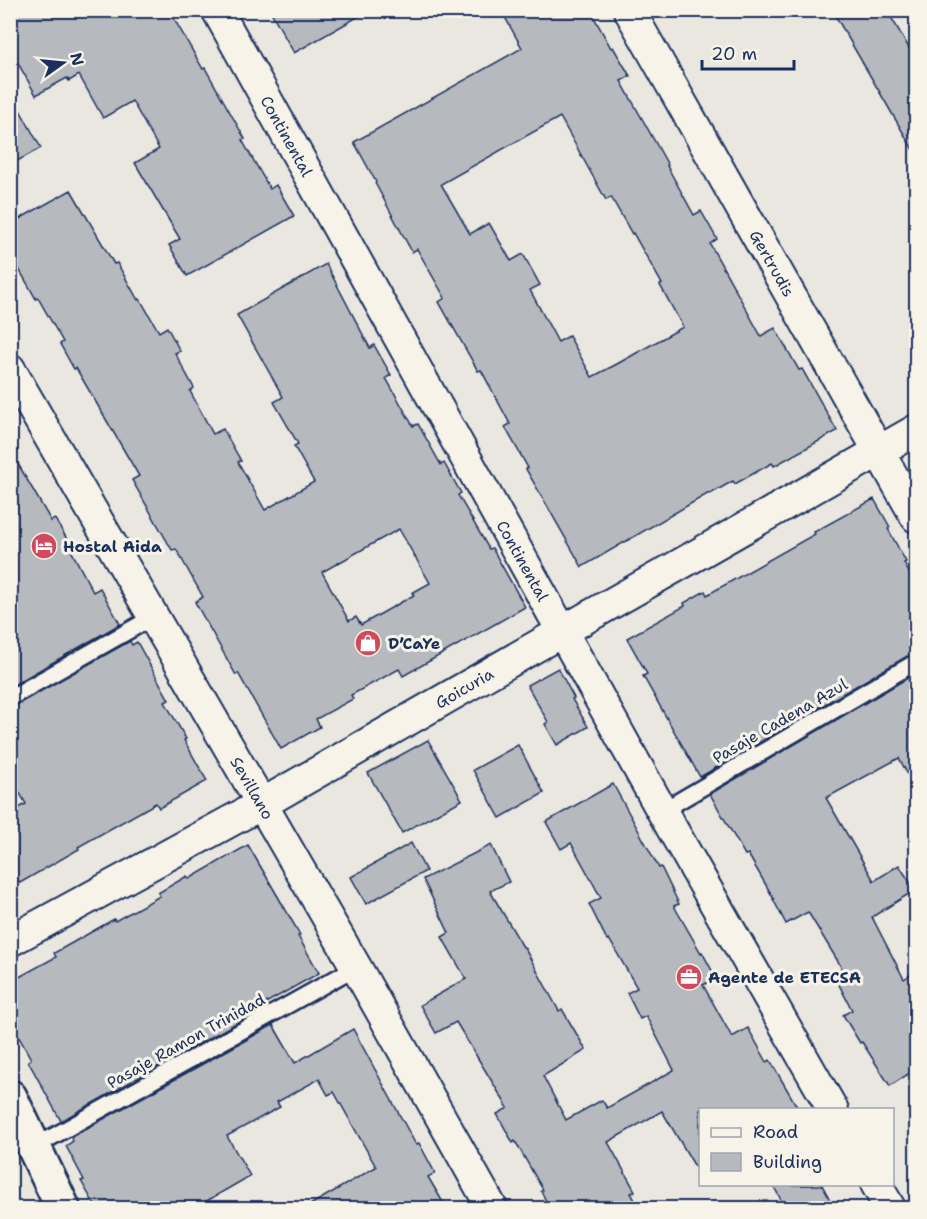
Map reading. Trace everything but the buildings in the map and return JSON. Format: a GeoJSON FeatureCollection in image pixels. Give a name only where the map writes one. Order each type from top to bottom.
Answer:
{"type":"FeatureCollection","features":[{"type":"Feature","properties":{"kind":"street","name":"Continental"},"geometry":{"type":"LineString","coordinates":[[217,10],[662,811],[832,1108]]}},
{"type":"Feature","properties":{"kind":"street","name":"Gertrudis"},"geometry":{"type":"LineString","coordinates":[[629,10],[916,517]]}},
{"type":"Feature","properties":{"kind":"street","name":"Sevillano"},"geometry":{"type":"LineString","coordinates":[[10,369],[356,967],[492,1209]]}},
{"type":"Feature","properties":{"kind":"street","name":"Goicuria"},"geometry":{"type":"LineString","coordinates":[[10,941],[262,804],[916,430]]}},
{"type":"Feature","properties":{"kind":"street"},"geometry":{"type":"LineString","coordinates":[[10,1097],[63,1209]]}},
{"type":"Feature","properties":{"kind":"street"},"geometry":{"type":"LineString","coordinates":[[877,1186],[890,1209]]}},
{"type":"Feature","properties":{"kind":"lane"},"geometry":{"type":"LineString","coordinates":[[10,698],[153,617]]}},
{"type":"Feature","properties":{"kind":"lane","name":"Pasaje Cadena Azul"},"geometry":{"type":"LineString","coordinates":[[662,811],[916,662]]}},
{"type":"Feature","properties":{"kind":"lane","name":"Pasaje Ramon Trinidad"},"geometry":{"type":"LineString","coordinates":[[34,1147],[356,967]]}},
{"type":"Feature","properties":{"kind":"place","name":"Hostal Aida"},"geometry":{"type":"Point","coordinates":[44,546]}},
{"type":"Feature","properties":{"kind":"place","name":"D’CaYe"},"geometry":{"type":"Point","coordinates":[368,643]}},
{"type":"Feature","properties":{"kind":"place","name":"Agente de ETECSA"},"geometry":{"type":"Point","coordinates":[689,977]}}]}
